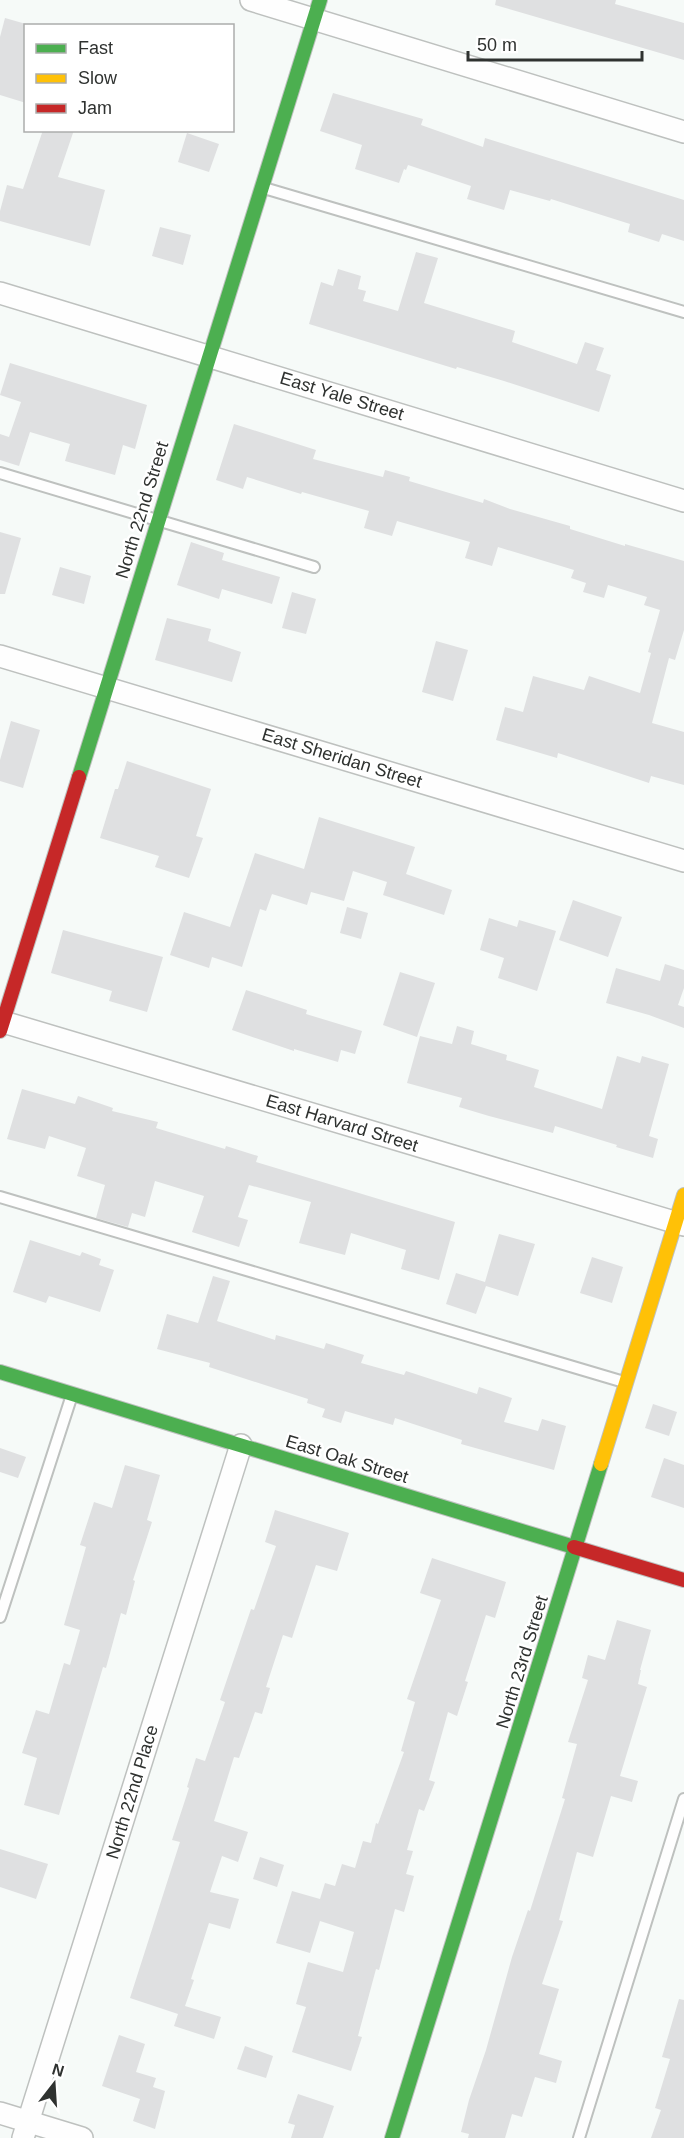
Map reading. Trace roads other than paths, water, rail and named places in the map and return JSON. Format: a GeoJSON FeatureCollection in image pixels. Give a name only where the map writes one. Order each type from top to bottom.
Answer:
{"type":"FeatureCollection","features":[{"type":"Feature","properties":{"kind":"street"},"geometry":{"type":"LineString","coordinates":[[251,0],[317,9],[684,132]]}},
{"type":"Feature","properties":{"kind":"street","name":"North 22nd Street"},"geometry":{"type":"LineString","coordinates":[[1,1025],[317,9]]}},
{"type":"Feature","properties":{"kind":"street","name":"East Yale Street"},"geometry":{"type":"LineString","coordinates":[[0,293],[684,501]]}},
{"type":"Feature","properties":{"kind":"street","name":"East Sheridan Street"},"geometry":{"type":"LineString","coordinates":[[0,656],[684,861]]}},
{"type":"Feature","properties":{"kind":"street","name":"East Harvard Street"},"geometry":{"type":"LineString","coordinates":[[1,1025],[680,1224]]}},
{"type":"Feature","properties":{"kind":"street","name":"North 23rd Street"},"geometry":{"type":"LineString","coordinates":[[392,2138],[627,1383],[680,1224],[684,1195]]}},
{"type":"Feature","properties":{"kind":"street","name":"East Oak Street"},"geometry":{"type":"LineString","coordinates":[[0,1372],[684,1580]]}},
{"type":"Feature","properties":{"kind":"street","name":"North 22nd Place"},"geometry":{"type":"LineString","coordinates":[[26,2130],[241,1445]]}},
{"type":"Feature","properties":{"kind":"street"},"geometry":{"type":"LineString","coordinates":[[0,2113],[26,2130],[82,2138]]}},
{"type":"Feature","properties":{"kind":"lane"},"geometry":{"type":"LineString","coordinates":[[261,188],[684,312]]}},
{"type":"Feature","properties":{"kind":"lane"},"geometry":{"type":"LineString","coordinates":[[0,473],[314,567]]}},
{"type":"Feature","properties":{"kind":"lane"},"geometry":{"type":"LineString","coordinates":[[0,1197],[627,1383]]}},
{"type":"Feature","properties":{"kind":"lane"},"geometry":{"type":"LineString","coordinates":[[0,1617],[72,1395]]}},
{"type":"Feature","properties":{"kind":"lane"},"geometry":{"type":"LineString","coordinates":[[579,2138],[684,1799]]}}]}
